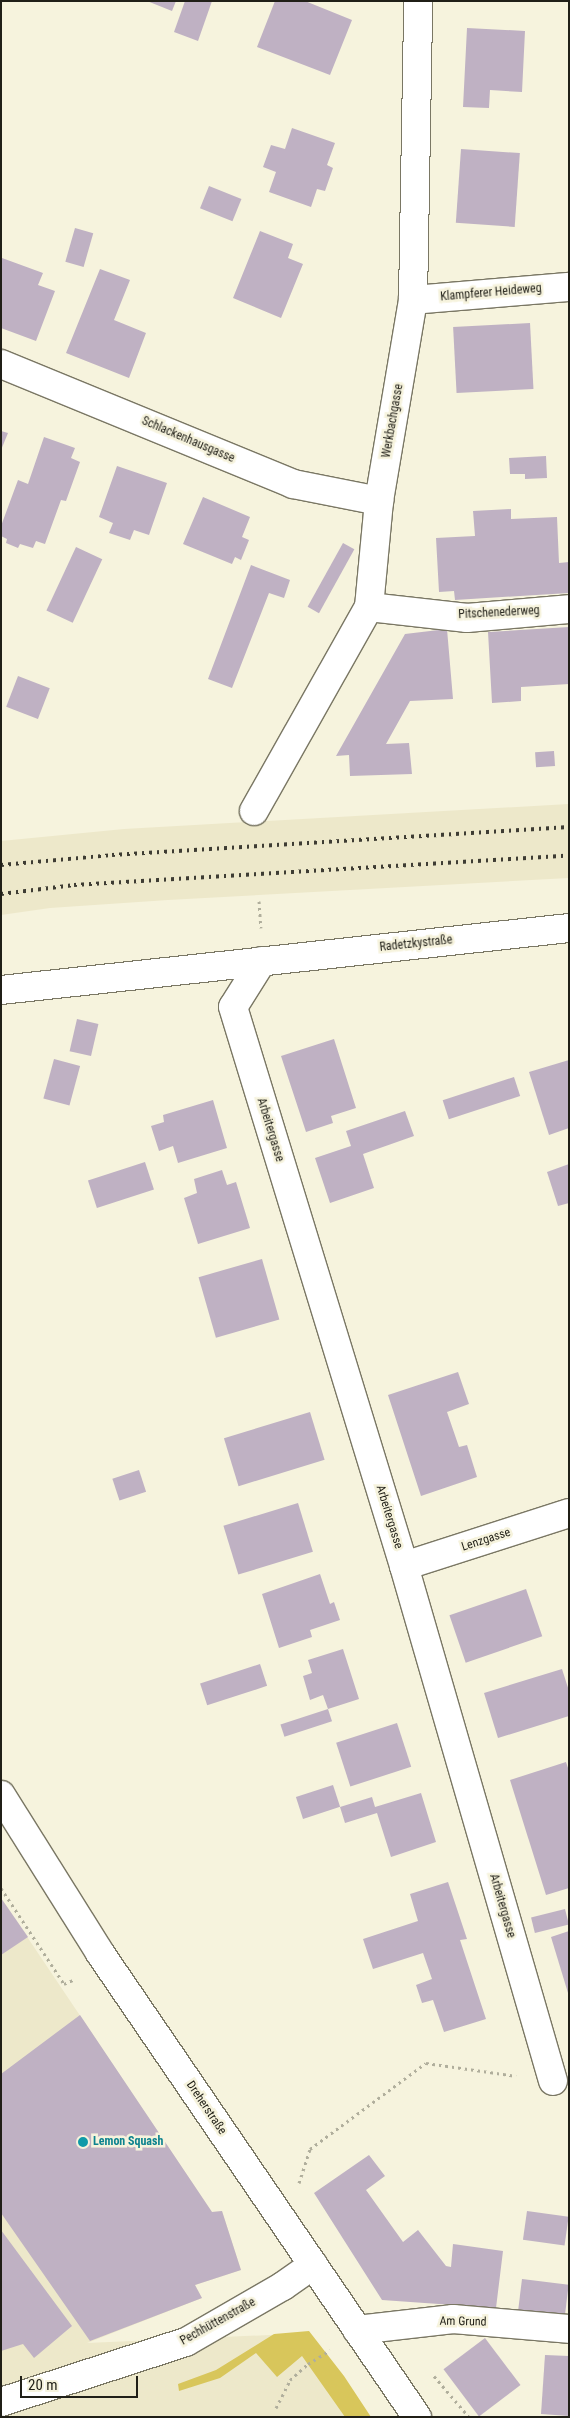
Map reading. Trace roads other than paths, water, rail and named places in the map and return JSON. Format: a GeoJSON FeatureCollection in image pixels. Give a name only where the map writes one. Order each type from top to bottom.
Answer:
{"type":"FeatureCollection","features":[{"type":"Feature","properties":{"kind":"street","name":"Werkbachgasse"},"geometry":{"type":"LineString","coordinates":[[254,811],[369,607],[379,501],[413,300],[418,1]]}},
{"type":"Feature","properties":{"kind":"street","name":"Klampferer Heideweg"},"geometry":{"type":"LineString","coordinates":[[413,300],[569,287]]}},
{"type":"Feature","properties":{"kind":"street","name":"Schlackenhausgasse"},"geometry":{"type":"LineString","coordinates":[[1,364],[293,484],[379,501]]}},
{"type":"Feature","properties":{"kind":"street","name":"Pitschenederweg"},"geometry":{"type":"LineString","coordinates":[[369,607],[467,618],[569,609]]}},
{"type":"Feature","properties":{"kind":"street","name":"Radetzkystraße"},"geometry":{"type":"LineString","coordinates":[[1,990],[569,928]]}},
{"type":"Feature","properties":{"kind":"street","name":"Arbeitergasse"},"geometry":{"type":"LineString","coordinates":[[262,961],[233,1007],[404,1566],[553,2081]]}},
{"type":"Feature","properties":{"kind":"street","name":"Lenzgasse"},"geometry":{"type":"LineString","coordinates":[[404,1566],[569,1513]]}},
{"type":"Feature","properties":{"kind":"street","name":"Dreherstraße"},"geometry":{"type":"LineString","coordinates":[[1,1795],[100,1952],[417,2417]]}},
{"type":"Feature","properties":{"kind":"street","name":"Pechhüttenstraße"},"geometry":{"type":"LineString","coordinates":[[1,2402],[186,2342],[283,2286],[313,2265]]}},
{"type":"Feature","properties":{"kind":"street","name":"Am Grund"},"geometry":{"type":"LineString","coordinates":[[357,2330],[453,2319],[569,2329]]}},
{"type":"Feature","properties":{"kind":"railway"},"geometry":{"type":"LineString","coordinates":[[1,865],[112,855],[569,827]]}},
{"type":"Feature","properties":{"kind":"railway"},"geometry":{"type":"LineString","coordinates":[[1,894],[74,885],[569,856]]}},
{"type":"Feature","properties":{"kind":"place","name":"Lemon Squash"},"geometry":{"type":"Point","coordinates":[83,2142]}}]}
